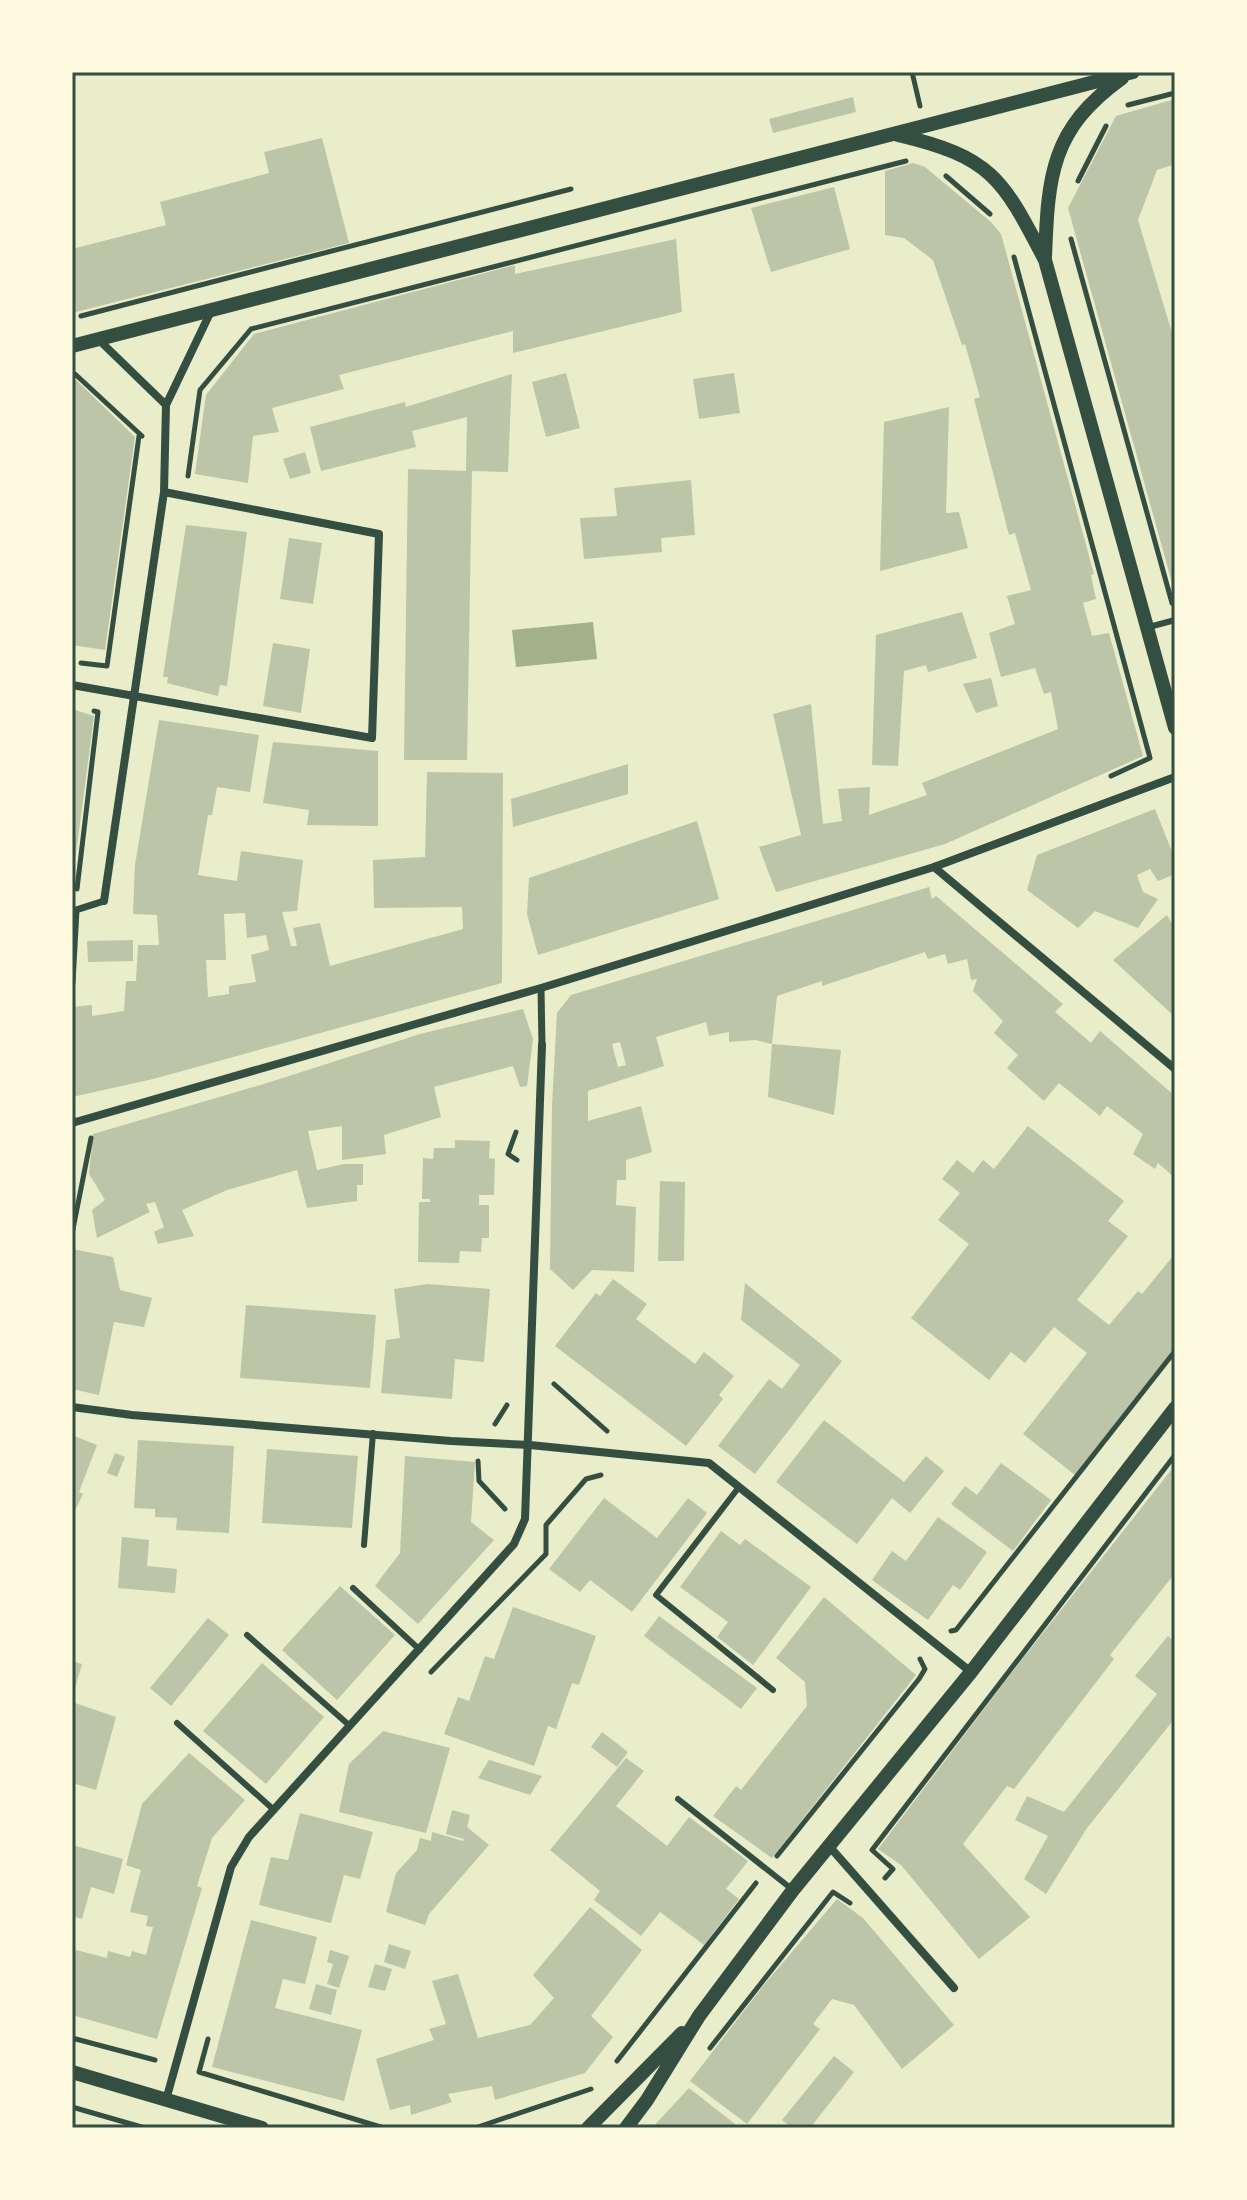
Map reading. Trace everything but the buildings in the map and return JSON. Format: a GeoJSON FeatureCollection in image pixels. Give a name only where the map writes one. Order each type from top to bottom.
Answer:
{"type":"FeatureCollection","features":[{"type":"Feature","properties":{"kind":"street"},"geometry":{"type":"LineString","coordinates":[[72,346],[1131,72]]}},
{"type":"Feature","properties":{"kind":"street"},"geometry":{"type":"LineString","coordinates":[[1045,260],[1050,179],[1064,139],[1100,94],[1131,72]]}},
{"type":"Feature","properties":{"kind":"street"},"geometry":{"type":"LineString","coordinates":[[894,134],[953,150],[985,168],[1014,202],[1045,260],[1175,728]]}},
{"type":"Feature","properties":{"kind":"street"},"geometry":{"type":"LineString","coordinates":[[72,982],[76,910],[104,901],[164,492],[166,405],[212,308]]}},
{"type":"Feature","properties":{"kind":"street"},"geometry":{"type":"LineString","coordinates":[[98,339],[166,405]]}},
{"type":"Feature","properties":{"kind":"street"},"geometry":{"type":"LineString","coordinates":[[72,685],[372,738],[379,534],[164,492]]}},
{"type":"Feature","properties":{"kind":"street"},"geometry":{"type":"LineString","coordinates":[[72,1123],[541,988],[934,867],[1175,777]]}},
{"type":"Feature","properties":{"kind":"street"},"geometry":{"type":"LineString","coordinates":[[934,867],[1175,1069]]}},
{"type":"Feature","properties":{"kind":"street"},"geometry":{"type":"LineString","coordinates":[[166,2100],[231,1867],[249,1837],[519,1537],[525,1519],[530,1445],[541,988]]}},
{"type":"Feature","properties":{"kind":"street"},"geometry":{"type":"LineString","coordinates":[[72,1407],[132,1415],[530,1445],[709,1463],[971,1672]]}},
{"type":"Feature","properties":{"kind":"street"},"geometry":{"type":"LineString","coordinates":[[626,2128],[699,2016],[793,1890],[971,1672],[1175,1408]]}},
{"type":"Feature","properties":{"kind":"street"},"geometry":{"type":"LineString","coordinates":[[829,1846],[954,1988]]}},
{"type":"Feature","properties":{"kind":"street"},"geometry":{"type":"LineString","coordinates":[[588,2128],[699,2016]]}},
{"type":"Feature","properties":{"kind":"street"},"geometry":{"type":"LineString","coordinates":[[72,2072],[262,2128]]}},
{"type":"Feature","properties":{"kind":"lane"},"geometry":{"type":"LineString","coordinates":[[1149,627],[1175,618]]}},
{"type":"Feature","properties":{"kind":"lane"},"geometry":{"type":"LineString","coordinates":[[364,1545],[373,1433]]}},
{"type":"Feature","properties":{"kind":"lane"},"geometry":{"type":"LineString","coordinates":[[739,1487],[656,1595],[773,1690]]}},
{"type":"Feature","properties":{"kind":"lane"},"geometry":{"type":"LineString","coordinates":[[353,1588],[420,1650]]}},
{"type":"Feature","properties":{"kind":"lane"},"geometry":{"type":"LineString","coordinates":[[247,1635],[350,1726]]}},
{"type":"Feature","properties":{"kind":"lane"},"geometry":{"type":"LineString","coordinates":[[177,1723],[274,1810]]}},
{"type":"Feature","properties":{"kind":"lane"},"geometry":{"type":"LineString","coordinates":[[678,1799],[793,1890]]}},
{"type":"Feature","properties":{"kind":"path"},"geometry":{"type":"LineString","coordinates":[[912,72],[925,126]]}},
{"type":"Feature","properties":{"kind":"path"},"geometry":{"type":"LineString","coordinates":[[1115,108],[1175,93]]}},
{"type":"Feature","properties":{"kind":"path"},"geometry":{"type":"LineString","coordinates":[[1076,184],[1109,120]]}},
{"type":"Feature","properties":{"kind":"path"},"geometry":{"type":"LineString","coordinates":[[186,497],[200,390],[251,329],[915,159]]}},
{"type":"Feature","properties":{"kind":"path"},"geometry":{"type":"LineString","coordinates":[[937,170],[993,218]]}},
{"type":"Feature","properties":{"kind":"path"},"geometry":{"type":"LineString","coordinates":[[72,318],[442,222]]}},
{"type":"Feature","properties":{"kind":"path"},"geometry":{"type":"LineString","coordinates":[[1067,225],[1175,618]]}},
{"type":"Feature","properties":{"kind":"path"},"geometry":{"type":"LineString","coordinates":[[1010,244],[1150,758]]}},
{"type":"Feature","properties":{"kind":"path"},"geometry":{"type":"LineString","coordinates":[[72,374],[139,436],[107,666],[72,662]]}},
{"type":"Feature","properties":{"kind":"path"},"geometry":{"type":"LineString","coordinates":[[76,910],[98,712],[85,707]]}},
{"type":"Feature","properties":{"kind":"path"},"geometry":{"type":"LineString","coordinates":[[518,1129],[508,1154],[521,1163]]}},
{"type":"Feature","properties":{"kind":"path"},"geometry":{"type":"LineString","coordinates":[[72,1234],[92,1131]]}},
{"type":"Feature","properties":{"kind":"path"},"geometry":{"type":"LineString","coordinates":[[948,1632],[956,1630],[1175,1351]]}},
{"type":"Feature","properties":{"kind":"path"},"geometry":{"type":"LineString","coordinates":[[554,1384],[608,1433]]}},
{"type":"Feature","properties":{"kind":"path"},"geometry":{"type":"LineString","coordinates":[[485,1431],[497,1421],[509,1402]]}},
{"type":"Feature","properties":{"kind":"path"},"geometry":{"type":"LineString","coordinates":[[708,2050],[833,1892],[858,1908],[893,1869],[872,1850],[1175,1455]]}},
{"type":"Feature","properties":{"kind":"path"},"geometry":{"type":"LineString","coordinates":[[478,1460],[479,1481],[503,1504],[506,1513]]}},
{"type":"Feature","properties":{"kind":"path"},"geometry":{"type":"LineString","coordinates":[[429,1673],[546,1554],[546,1525],[586,1479],[607,1475]]}},
{"type":"Feature","properties":{"kind":"path"},"geometry":{"type":"LineString","coordinates":[[610,2071],[919,1679],[925,1669],[921,1660],[909,1650]]}},
{"type":"Feature","properties":{"kind":"path"},"geometry":{"type":"LineString","coordinates":[[211,2027],[199,2072],[384,2128]]}},
{"type":"Feature","properties":{"kind":"path"},"geometry":{"type":"LineString","coordinates":[[72,2038],[160,2062]]}},
{"type":"Feature","properties":{"kind":"path"},"geometry":{"type":"LineString","coordinates":[[475,2128],[573,2097],[597,2084]]}},
{"type":"Feature","properties":{"kind":"path"},"geometry":{"type":"LineString","coordinates":[[72,2107],[145,2128]]}},
{"type":"Feature","properties":{"kind":"shaded area"},"geometry":{"type":"Polygon","coordinates":[[[593,622],[597,659],[516,667],[512,630],[593,622]]]}}]}
